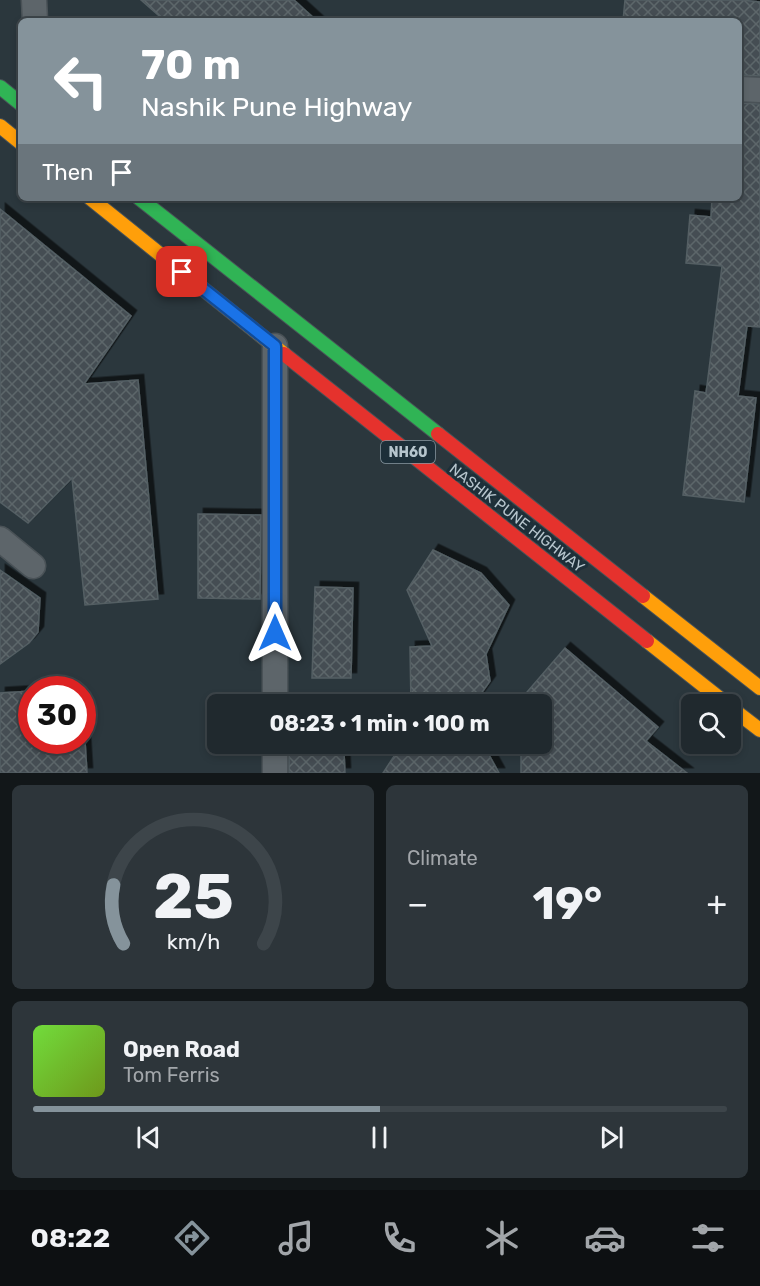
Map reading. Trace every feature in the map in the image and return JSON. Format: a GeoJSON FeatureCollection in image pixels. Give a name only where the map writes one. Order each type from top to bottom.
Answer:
{"type":"FeatureCollection","features":[{"type":"Feature","properties":{"kind":"highway"},"geometry":{"type":"LineString","coordinates":[[0,87],[18,102]]}},
{"type":"Feature","properties":{"kind":"highway"},"geometry":{"type":"LineString","coordinates":[[0,126],[18,141]]}},
{"type":"Feature","properties":{"kind":"highway","name":"NASHIK PUNE HIGHWAY"},"geometry":{"type":"LineString","coordinates":[[94,201],[714,694]]}},
{"type":"Feature","properties":{"kind":"highway","name":"NASHIK PUNE HIGHWAY"},"geometry":{"type":"LineString","coordinates":[[144,201],[760,688]]}},
{"type":"Feature","properties":{"kind":"highway","name":"NASHIK PUNE HIGHWAY"},"geometry":{"type":"LineString","coordinates":[[741,715],[760,730]]}},
{"type":"Feature","properties":{"kind":"street"},"geometry":{"type":"LineString","coordinates":[[34,0],[35,18]]}},
{"type":"Feature","properties":{"kind":"street"},"geometry":{"type":"LineString","coordinates":[[742,89],[760,90]]}},
{"type":"Feature","properties":{"kind":"street"},"geometry":{"type":"LineString","coordinates":[[275,346],[275,694]]}},
{"type":"Feature","properties":{"kind":"street"},"geometry":{"type":"LineString","coordinates":[[0,539],[33,566]]}},
{"type":"Feature","properties":{"kind":"street"},"geometry":{"type":"LineString","coordinates":[[275,754],[275,773]]}},
{"type":"Feature","properties":{"kind":"building"},"geometry":{"type":"Polygon","coordinates":[[[141,0],[294,0],[314,18],[162,18],[141,0]]]}},
{"type":"Feature","properties":{"kind":"building"},"geometry":{"type":"Polygon","coordinates":[[[625,0],[760,2],[760,76],[742,75],[742,18],[623,18],[625,0]]]}},
{"type":"Feature","properties":{"kind":"building"},"geometry":{"type":"Polygon","coordinates":[[[742,103],[760,104],[760,327],[747,326],[738,396],[756,398],[744,502],[683,495],[695,391],[706,393],[722,266],[686,263],[690,215],[711,217],[712,201],[742,201],[742,103]]]}},
{"type":"Feature","properties":{"kind":"building"},"geometry":{"type":"Polygon","coordinates":[[[0,209],[131,316],[84,384],[138,380],[158,599],[85,605],[72,478],[28,523],[0,502],[0,209]]]}},
{"type":"Feature","properties":{"kind":"building"},"geometry":{"type":"Polygon","coordinates":[[[198,514],[261,515],[260,599],[198,598],[198,514]]]}},
{"type":"Feature","properties":{"kind":"building"},"geometry":{"type":"Polygon","coordinates":[[[433,550],[481,573],[509,605],[486,654],[490,681],[481,694],[411,694],[410,647],[432,646],[407,590],[433,550]]]}},
{"type":"Feature","properties":{"kind":"building"},"geometry":{"type":"Polygon","coordinates":[[[0,570],[40,598],[38,632],[29,643],[0,664],[0,570]]]}},
{"type":"Feature","properties":{"kind":"building"},"geometry":{"type":"Polygon","coordinates":[[[315,587],[353,588],[351,678],[312,678],[315,587]]]}},
{"type":"Feature","properties":{"kind":"building"},"geometry":{"type":"Polygon","coordinates":[[[565,648],[658,727],[646,741],[687,773],[521,773],[521,754],[552,754],[552,694],[525,694],[565,648]]]}},
{"type":"Feature","properties":{"kind":"building"},"geometry":{"type":"Polygon","coordinates":[[[18,692],[18,754],[86,754],[87,773],[0,773],[0,693],[18,692]]]}},
{"type":"Feature","properties":{"kind":"building"},"geometry":{"type":"Polygon","coordinates":[[[289,754],[344,754],[345,773],[289,773],[289,754]]]}},
{"type":"Feature","properties":{"kind":"building"},"geometry":{"type":"Polygon","coordinates":[[[395,754],[489,754],[499,773],[383,773],[395,754]]]}},
{"type":"Feature","properties":{"kind":"traffic: fast"},"geometry":{"type":"LineString","coordinates":[[0,87],[18,102]]}},
{"type":"Feature","properties":{"kind":"traffic: fast"},"geometry":{"type":"LineString","coordinates":[[143,201],[438,434]]}},
{"type":"Feature","properties":{"kind":"traffic: slow"},"geometry":{"type":"LineString","coordinates":[[0,126],[18,141]]}},
{"type":"Feature","properties":{"kind":"traffic: slow"},"geometry":{"type":"LineString","coordinates":[[94,201],[284,354]]}},
{"type":"Feature","properties":{"kind":"traffic: slow"},"geometry":{"type":"LineString","coordinates":[[643,596],[760,688]]}},
{"type":"Feature","properties":{"kind":"traffic: slow"},"geometry":{"type":"LineString","coordinates":[[647,641],[714,694]]}},
{"type":"Feature","properties":{"kind":"traffic: slow"},"geometry":{"type":"LineString","coordinates":[[741,715],[760,730]]}},
{"type":"Feature","properties":{"kind":"traffic: jam"},"geometry":{"type":"LineString","coordinates":[[284,354],[647,641]]}},
{"type":"Feature","properties":{"kind":"traffic: jam"},"geometry":{"type":"LineString","coordinates":[[438,434],[643,596]]}},
{"type":"Feature","properties":{"kind":"route"},"geometry":{"type":"LineString","coordinates":[[182,272],[275,346],[275,633]]}}]}
